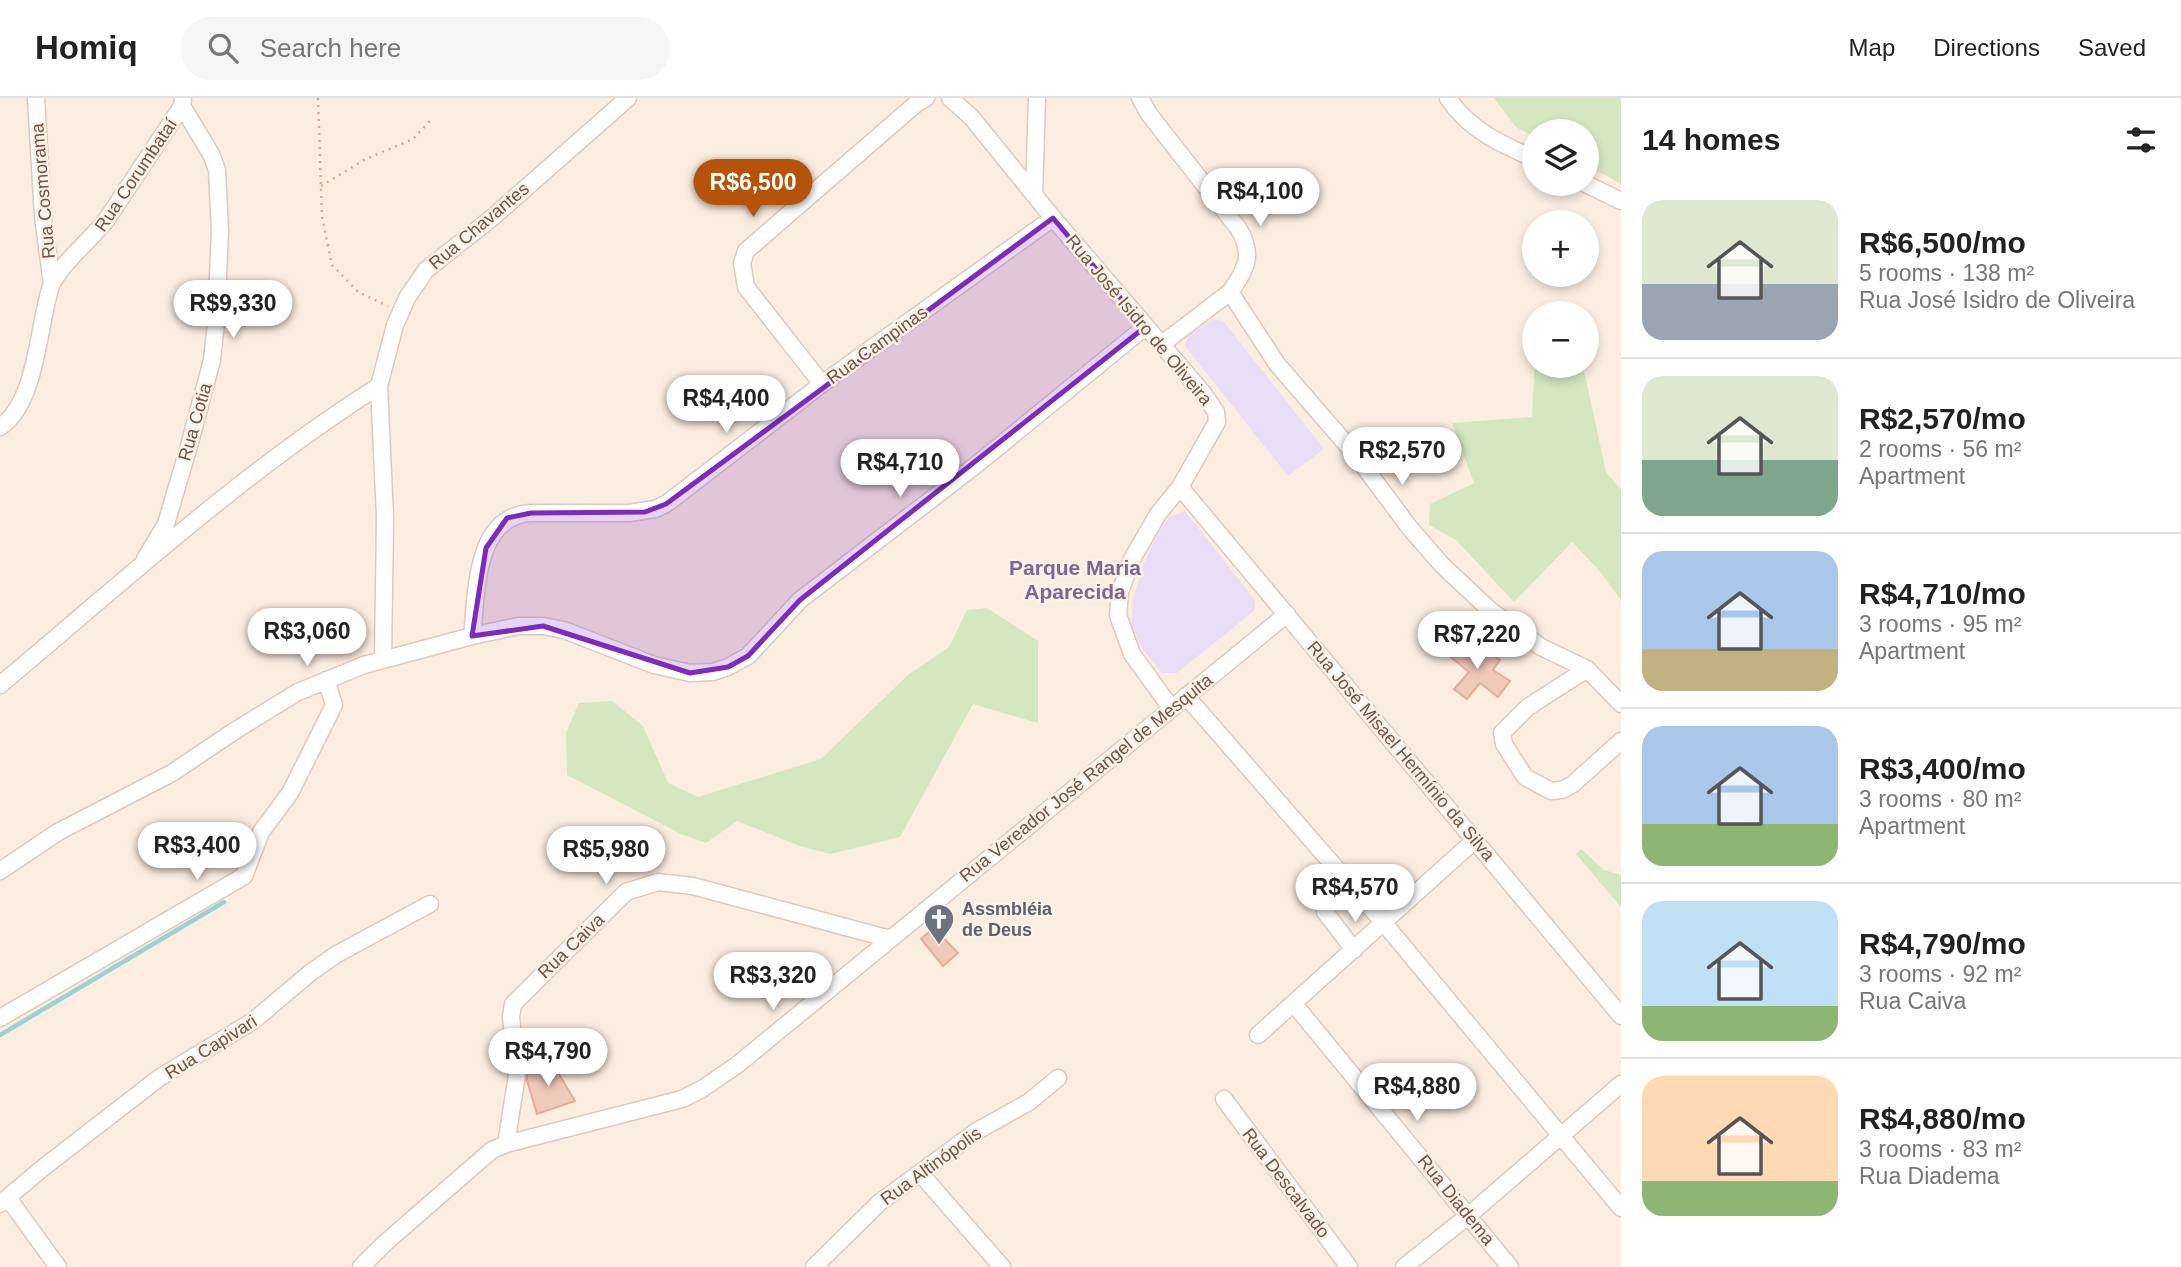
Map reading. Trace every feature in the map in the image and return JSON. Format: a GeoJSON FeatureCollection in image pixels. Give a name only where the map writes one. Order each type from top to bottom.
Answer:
{"type":"FeatureCollection","features":[{"type":"Feature","properties":{"kind":"street","name":"Rua Cosmorama"},"geometry":{"type":"LineString","coordinates":[[36,98],[43,217],[52,284]]}},
{"type":"Feature","properties":{"kind":"street","name":"Rua Chavantes"},"geometry":{"type":"LineString","coordinates":[[383,660],[385,517],[379,386],[407,298],[426,270],[493,217],[628,98]]}},
{"type":"Feature","properties":{"kind":"street"},"geometry":{"type":"LineString","coordinates":[[822,384],[746,287],[742,263],[746,251],[926,98]]}},
{"type":"Feature","properties":{"kind":"street","name":"Rua José Isidro de Oliveira"},"geometry":{"type":"LineString","coordinates":[[950,98],[972,118],[1053,218],[1203,393],[1216,412],[1217,422],[1180,487],[1158,514],[1132,559],[1120,592],[1118,615],[1132,654],[1171,708]]}},
{"type":"Feature","properties":{"kind":"street"},"geometry":{"type":"LineString","coordinates":[[1034,195],[1037,98]]}},
{"type":"Feature","properties":{"kind":"street"},"geometry":{"type":"LineString","coordinates":[[1140,98],[1149,114],[1245,239],[1249,251],[1239,280],[1230,292],[1162,344]]}},
{"type":"Feature","properties":{"kind":"street"},"geometry":{"type":"LineString","coordinates":[[1448,98],[1471,125],[1492,139],[1522,153]]}},
{"type":"Feature","properties":{"kind":"street","name":"Rua Corumbataí"},"geometry":{"type":"LineString","coordinates":[[0,427],[12,415],[32,375],[52,284],[66,264],[94,237],[107,219],[182,102]]}},
{"type":"Feature","properties":{"kind":"street","name":"Rua Cotia"},"geometry":{"type":"LineString","coordinates":[[138,570],[166,524],[205,392],[216,322],[220,231],[217,170],[182,102]]}},
{"type":"Feature","properties":{"kind":"street"},"geometry":{"type":"LineString","coordinates":[[1599,190],[1621,201]]}},
{"type":"Feature","properties":{"kind":"street","name":"Rua Campinas"},"geometry":{"type":"LineString","coordinates":[[472,636],[483,557],[498,526],[507,518],[517,513],[629,513],[655,509],[675,498],[822,384],[1053,218]]}},
{"type":"Feature","properties":{"kind":"street"},"geometry":{"type":"LineString","coordinates":[[1230,292],[1277,363],[1442,565],[1491,611],[1541,647],[1587,669],[1621,704]]}},
{"type":"Feature","properties":{"kind":"street"},"geometry":{"type":"LineString","coordinates":[[0,871],[58,832],[172,773],[287,699],[326,680],[383,660],[518,626],[543,626],[564,630],[654,665],[690,673],[713,672],[748,656],[800,600],[976,465],[1145,327]]}},
{"type":"Feature","properties":{"kind":"street"},"geometry":{"type":"LineString","coordinates":[[0,685],[246,480],[320,425],[379,386]]}},
{"type":"Feature","properties":{"kind":"street","name":"Rua José Misael Hermínio da Silva"},"geometry":{"type":"LineString","coordinates":[[1180,487],[1621,1016]]}},
{"type":"Feature","properties":{"kind":"street","name":"Rua Vereador José Rangel de Mesquita"},"geometry":{"type":"LineString","coordinates":[[361,1267],[492,1150],[506,1144],[682,1100],[737,1065],[1287,614]]}},
{"type":"Feature","properties":{"kind":"street"},"geometry":{"type":"LineString","coordinates":[[1587,669],[1528,707],[1502,733],[1504,744],[1525,778],[1551,791],[1562,790],[1573,784],[1621,741]]}},
{"type":"Feature","properties":{"kind":"street"},"geometry":{"type":"LineString","coordinates":[[0,1018],[244,876],[261,832],[290,793],[334,705],[326,680]]}},
{"type":"Feature","properties":{"kind":"street"},"geometry":{"type":"LineString","coordinates":[[1186,696],[1383,922],[1621,1208]]}},
{"type":"Feature","properties":{"kind":"street"},"geometry":{"type":"LineString","coordinates":[[1258,1035],[1475,840]]}},
{"type":"Feature","properties":{"kind":"street","name":"Rua Caiva"},"geometry":{"type":"LineString","coordinates":[[506,1144],[517,1075],[511,1017],[513,1004],[626,892],[659,882],[693,887],[890,939]]}},
{"type":"Feature","properties":{"kind":"street"},"geometry":{"type":"LineString","coordinates":[[1349,882],[1330,899],[1325,912],[1354,950]]}},
{"type":"Feature","properties":{"kind":"street","name":"Rua Capivari"},"geometry":{"type":"LineString","coordinates":[[4,1201],[159,1079],[253,1021],[337,954],[430,904]]}},
{"type":"Feature","properties":{"kind":"street","name":"Rua Diadema"},"geometry":{"type":"LineString","coordinates":[[1294,1004],[1510,1267]]}},
{"type":"Feature","properties":{"kind":"street","name":"Rua Altinópolis"},"geometry":{"type":"LineString","coordinates":[[814,1267],[879,1203],[977,1131],[1029,1102],[1058,1078]]}},
{"type":"Feature","properties":{"kind":"street"},"geometry":{"type":"LineString","coordinates":[[1404,1267],[1469,1215],[1621,1084]]}},
{"type":"Feature","properties":{"kind":"street","name":"Rua Descalvado"},"geometry":{"type":"LineString","coordinates":[[1224,1099],[1349,1267]]}},
{"type":"Feature","properties":{"kind":"street"},"geometry":{"type":"LineString","coordinates":[[920,1173],[1002,1267]]}},
{"type":"Feature","properties":{"kind":"street"},"geometry":{"type":"LineString","coordinates":[[4,1201],[58,1267]]}},
{"type":"Feature","properties":{"kind":"path"},"geometry":{"type":"LineString","coordinates":[[318,98],[322,217],[332,265],[358,292],[401,313]]}},
{"type":"Feature","properties":{"kind":"path"},"geometry":{"type":"LineString","coordinates":[[321,186],[364,160],[413,139],[430,121]]}},
{"type":"Feature","properties":{"kind":"highlighted area"},"geometry":{"type":"Polygon","coordinates":[[[1053,218],[1145,327],[800,600],[748,656],[728,667],[690,673],[543,626],[472,636],[486,548],[507,518],[531,513],[645,512],[666,504],[1053,218]]]}},
{"type":"Feature","properties":{"kind":"shaded area"},"geometry":{"type":"Polygon","coordinates":[[[1213,319],[1223,321],[1324,449],[1288,476],[1185,346],[1188,336],[1213,319]]]}},
{"type":"Feature","properties":{"kind":"shaded area"},"geometry":{"type":"Polygon","coordinates":[[[1185,511],[1255,600],[1255,610],[1177,673],[1162,673],[1143,650],[1131,625],[1133,600],[1144,563],[1159,531],[1169,517],[1185,511]]]}},
{"type":"Feature","properties":{"kind":"green space"},"geometry":{"type":"Polygon","coordinates":[[[1494,98],[1621,98],[1621,184],[1599,172],[1599,119],[1522,119],[1522,130],[1516,127],[1494,98]]]}},
{"type":"Feature","properties":{"kind":"green space"},"geometry":{"type":"Polygon","coordinates":[[[1534,378],[1586,378],[1606,472],[1621,490],[1621,600],[1599,570],[1572,542],[1514,602],[1456,540],[1429,525],[1430,504],[1474,483],[1452,423],[1532,417],[1534,378]]]}},
{"type":"Feature","properties":{"kind":"green space"},"geometry":{"type":"Polygon","coordinates":[[[987,608],[1038,641],[1038,723],[973,704],[900,837],[830,854],[800,846],[737,821],[706,843],[681,834],[567,775],[566,733],[579,703],[612,701],[643,726],[668,783],[698,797],[821,759],[908,675],[949,647],[967,610],[987,608]]]}},
{"type":"Feature","properties":{"kind":"green space"},"geometry":{"type":"Polygon","coordinates":[[[1581,849],[1604,870],[1621,875],[1621,907],[1576,854],[1581,849]]]}},
{"type":"Feature","properties":{"kind":"building"},"geometry":{"type":"Polygon","coordinates":[[[1458,639],[1480,657],[1487,651],[1500,660],[1493,670],[1510,681],[1498,697],[1480,683],[1467,699],[1454,689],[1469,672],[1447,654],[1458,639]]]}},
{"type":"Feature","properties":{"kind":"building","name":"Assmbléia de Deus"},"geometry":{"type":"Polygon","coordinates":[[[934,928],[958,953],[943,966],[921,939],[934,928]]]}},
{"type":"Feature","properties":{"kind":"building"},"geometry":{"type":"Polygon","coordinates":[[[551,1061],[575,1101],[537,1114],[527,1071],[551,1061]]]}},
{"type":"Feature","properties":{"kind":"waterway"},"geometry":{"type":"LineString","coordinates":[[0,1035],[224,902]]}},
{"type":"Feature","properties":{"kind":"place","name":"Assmbléia de Deus"},"geometry":{"type":"Point","coordinates":[939,946]}},
{"type":"Feature","properties":{"kind":"district","name":"Parque Maria Aparecida"},"geometry":{"type":"Point","coordinates":[1075,580]}}]}
